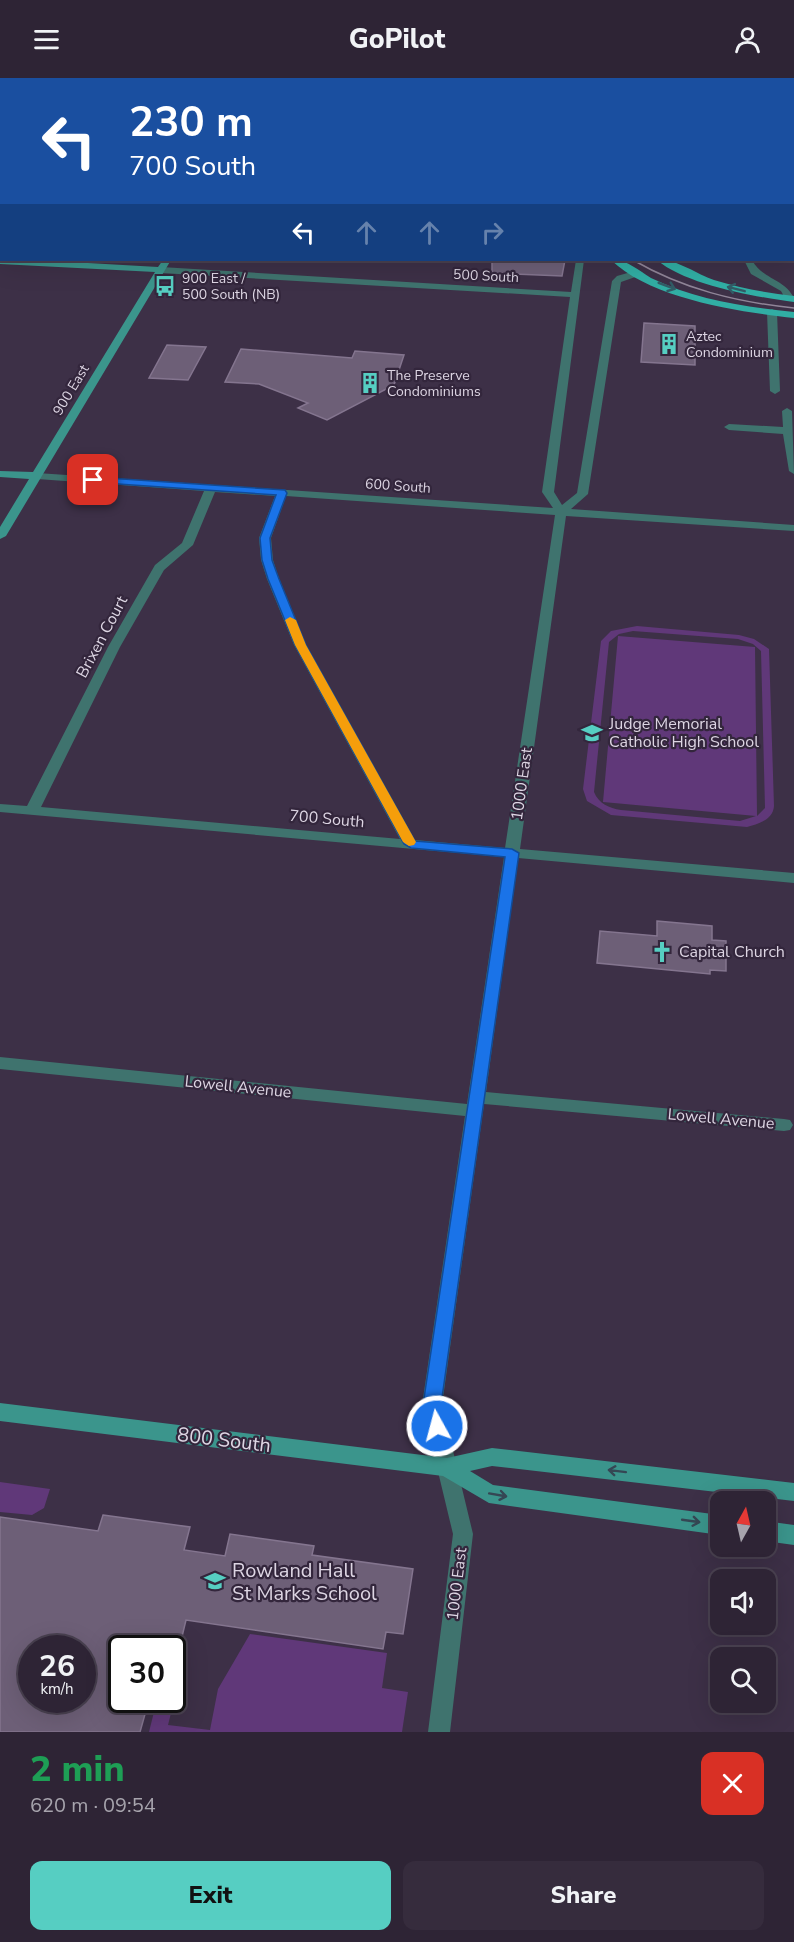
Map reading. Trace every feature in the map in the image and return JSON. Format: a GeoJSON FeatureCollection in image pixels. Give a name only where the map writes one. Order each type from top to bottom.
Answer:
{"type":"FeatureCollection","features":[{"type":"Feature","properties":{"kind":"main road"},"geometry":{"type":"LineString","coordinates":[[617,261],[638,273],[707,300],[794,315]]}},
{"type":"Feature","properties":{"kind":"main road"},"geometry":{"type":"LineString","coordinates":[[663,261],[722,285],[791,298]]}},
{"type":"Feature","properties":{"kind":"street","name":"500 South"},"geometry":{"type":"LineString","coordinates":[[0,261],[576,295]]}},
{"type":"Feature","properties":{"kind":"street","name":"900 East"},"geometry":{"type":"LineString","coordinates":[[0,536],[166,261]]}},
{"type":"Feature","properties":{"kind":"street"},"geometry":{"type":"LineString","coordinates":[[580,261],[548,492],[561,512],[582,494],[617,281],[625,276],[638,273]]}},
{"type":"Feature","properties":{"kind":"street"},"geometry":{"type":"LineString","coordinates":[[748,261],[754,272],[786,289],[791,298]]}},
{"type":"Feature","properties":{"kind":"street"},"geometry":{"type":"LineString","coordinates":[[772,312],[775,391]]}},
{"type":"Feature","properties":{"kind":"street"},"geometry":{"type":"LineString","coordinates":[[787,411],[794,471]]}},
{"type":"Feature","properties":{"kind":"street"},"geometry":{"type":"LineString","coordinates":[[729,427],[788,431]]}},
{"type":"Feature","properties":{"kind":"street","name":"600 South"},"geometry":{"type":"LineString","coordinates":[[0,474],[794,528]]}},
{"type":"Feature","properties":{"kind":"street","name":"Brixen Court"},"geometry":{"type":"LineString","coordinates":[[32,811],[114,646],[159,568],[187,545],[212,488]]}},
{"type":"Feature","properties":{"kind":"street"},"geometry":{"type":"LineString","coordinates":[[282,493],[265,538],[267,560],[273,579],[300,645],[411,844]]}},
{"type":"Feature","properties":{"kind":"street","name":"1000 East"},"geometry":{"type":"LineString","coordinates":[[439,1732],[463,1534],[432,1405],[561,512]]}},
{"type":"Feature","properties":{"kind":"street","name":"700 South"},"geometry":{"type":"LineString","coordinates":[[0,808],[794,878]]}},
{"type":"Feature","properties":{"kind":"street","name":"Lowell Avenue"},"geometry":{"type":"LineString","coordinates":[[0,1063],[477,1104],[784,1125]]}},
{"type":"Feature","properties":{"kind":"street","name":"800 South"},"geometry":{"type":"LineString","coordinates":[[0,1412],[447,1467],[492,1457],[794,1492]]}},
{"type":"Feature","properties":{"kind":"street","name":"800 South"},"geometry":{"type":"LineString","coordinates":[[447,1467],[489,1494],[710,1524]]}},
{"type":"Feature","properties":{"kind":"street"},"geometry":{"type":"LineString","coordinates":[[776,1533],[794,1535]]}},
{"type":"Feature","properties":{"kind":"shaded area"},"geometry":{"type":"Polygon","coordinates":[[[637,626],[739,635],[754,639],[769,649],[774,806],[768,818],[747,827],[611,815],[587,801],[583,789],[601,641],[611,631],[637,626]],[[633,631],[619,634],[609,642],[594,792],[602,802],[609,807],[621,810],[740,821],[756,816],[603,802],[618,636],[755,647],[757,816],[765,808],[761,651],[753,644],[738,639],[633,631]]]}},
{"type":"Feature","properties":{"kind":"shaded area"},"geometry":{"type":"Polygon","coordinates":[[[0,1482],[50,1489],[44,1508],[32,1515],[0,1512],[0,1482]]]}},
{"type":"Feature","properties":{"kind":"shaded area"},"geometry":{"type":"Polygon","coordinates":[[[250,1634],[387,1653],[382,1688],[408,1692],[402,1732],[149,1732],[154,1713],[171,1713],[168,1725],[210,1730],[218,1689],[250,1634]]]}},
{"type":"Feature","properties":{"kind":"building"},"geometry":{"type":"Polygon","coordinates":[[[492,261],[565,261],[562,276],[492,273],[492,261]]]}},
{"type":"Feature","properties":{"kind":"building","name":"Aztec Condominium"},"geometry":{"type":"Polygon","coordinates":[[[644,323],[695,326],[695,365],[641,362],[644,323]]]}},
{"type":"Feature","properties":{"kind":"building"},"geometry":{"type":"Polygon","coordinates":[[[167,345],[206,347],[188,380],[149,378],[167,345]]]}},
{"type":"Feature","properties":{"kind":"building","name":"The Preserve Condominiums"},"geometry":{"type":"Polygon","coordinates":[[[241,349],[352,358],[355,351],[404,355],[394,385],[327,420],[298,408],[308,403],[259,384],[225,382],[241,349]]]}},
{"type":"Feature","properties":{"kind":"building","name":"Capital Church"},"geometry":{"type":"Polygon","coordinates":[[[657,921],[712,926],[712,940],[726,941],[726,971],[710,970],[710,974],[597,963],[600,931],[657,936],[657,921]]]}},
{"type":"Feature","properties":{"kind":"building","name":"Rowland Hall St Marks School"},"geometry":{"type":"Polygon","coordinates":[[[103,1515],[190,1527],[184,1550],[225,1556],[230,1534],[314,1546],[312,1555],[413,1569],[403,1634],[386,1632],[383,1649],[186,1620],[182,1635],[108,1635],[108,1713],[145,1713],[140,1732],[0,1732],[0,1517],[98,1531],[103,1515]]]}},
{"type":"Feature","properties":{"kind":"tram line"},"geometry":{"type":"LineString","coordinates":[[635,261],[671,279],[710,293],[794,308]]}},
{"type":"Feature","properties":{"kind":"slow traffic"},"geometry":{"type":"LineString","coordinates":[[290,620],[300,645],[409,842]]}},
{"type":"Feature","properties":{"kind":"place","name":"900 East / 500 South (NB)"},"geometry":{"type":"Point","coordinates":[165,286]}},
{"type":"Feature","properties":{"kind":"place","name":"Aztec Condominium"},"geometry":{"type":"Point","coordinates":[669,344]}},
{"type":"Feature","properties":{"kind":"place","name":"The Preserve Condominiums"},"geometry":{"type":"Point","coordinates":[370,383]}},
{"type":"Feature","properties":{"kind":"place","name":"Judge Memorial Catholic High School"},"geometry":{"type":"Point","coordinates":[592,733]}},
{"type":"Feature","properties":{"kind":"place","name":"Capital Church"},"geometry":{"type":"Point","coordinates":[662,952]}},
{"type":"Feature","properties":{"kind":"place","name":"Rowland Hall St Marks School"},"geometry":{"type":"Point","coordinates":[215,1581]}},
{"type":"Feature","properties":{"kind":"route"},"geometry":{"type":"LineString","coordinates":[[93,480],[282,493],[265,538],[267,560],[273,579],[300,645],[411,844],[512,853],[432,1405],[437,1426]]}}]}
